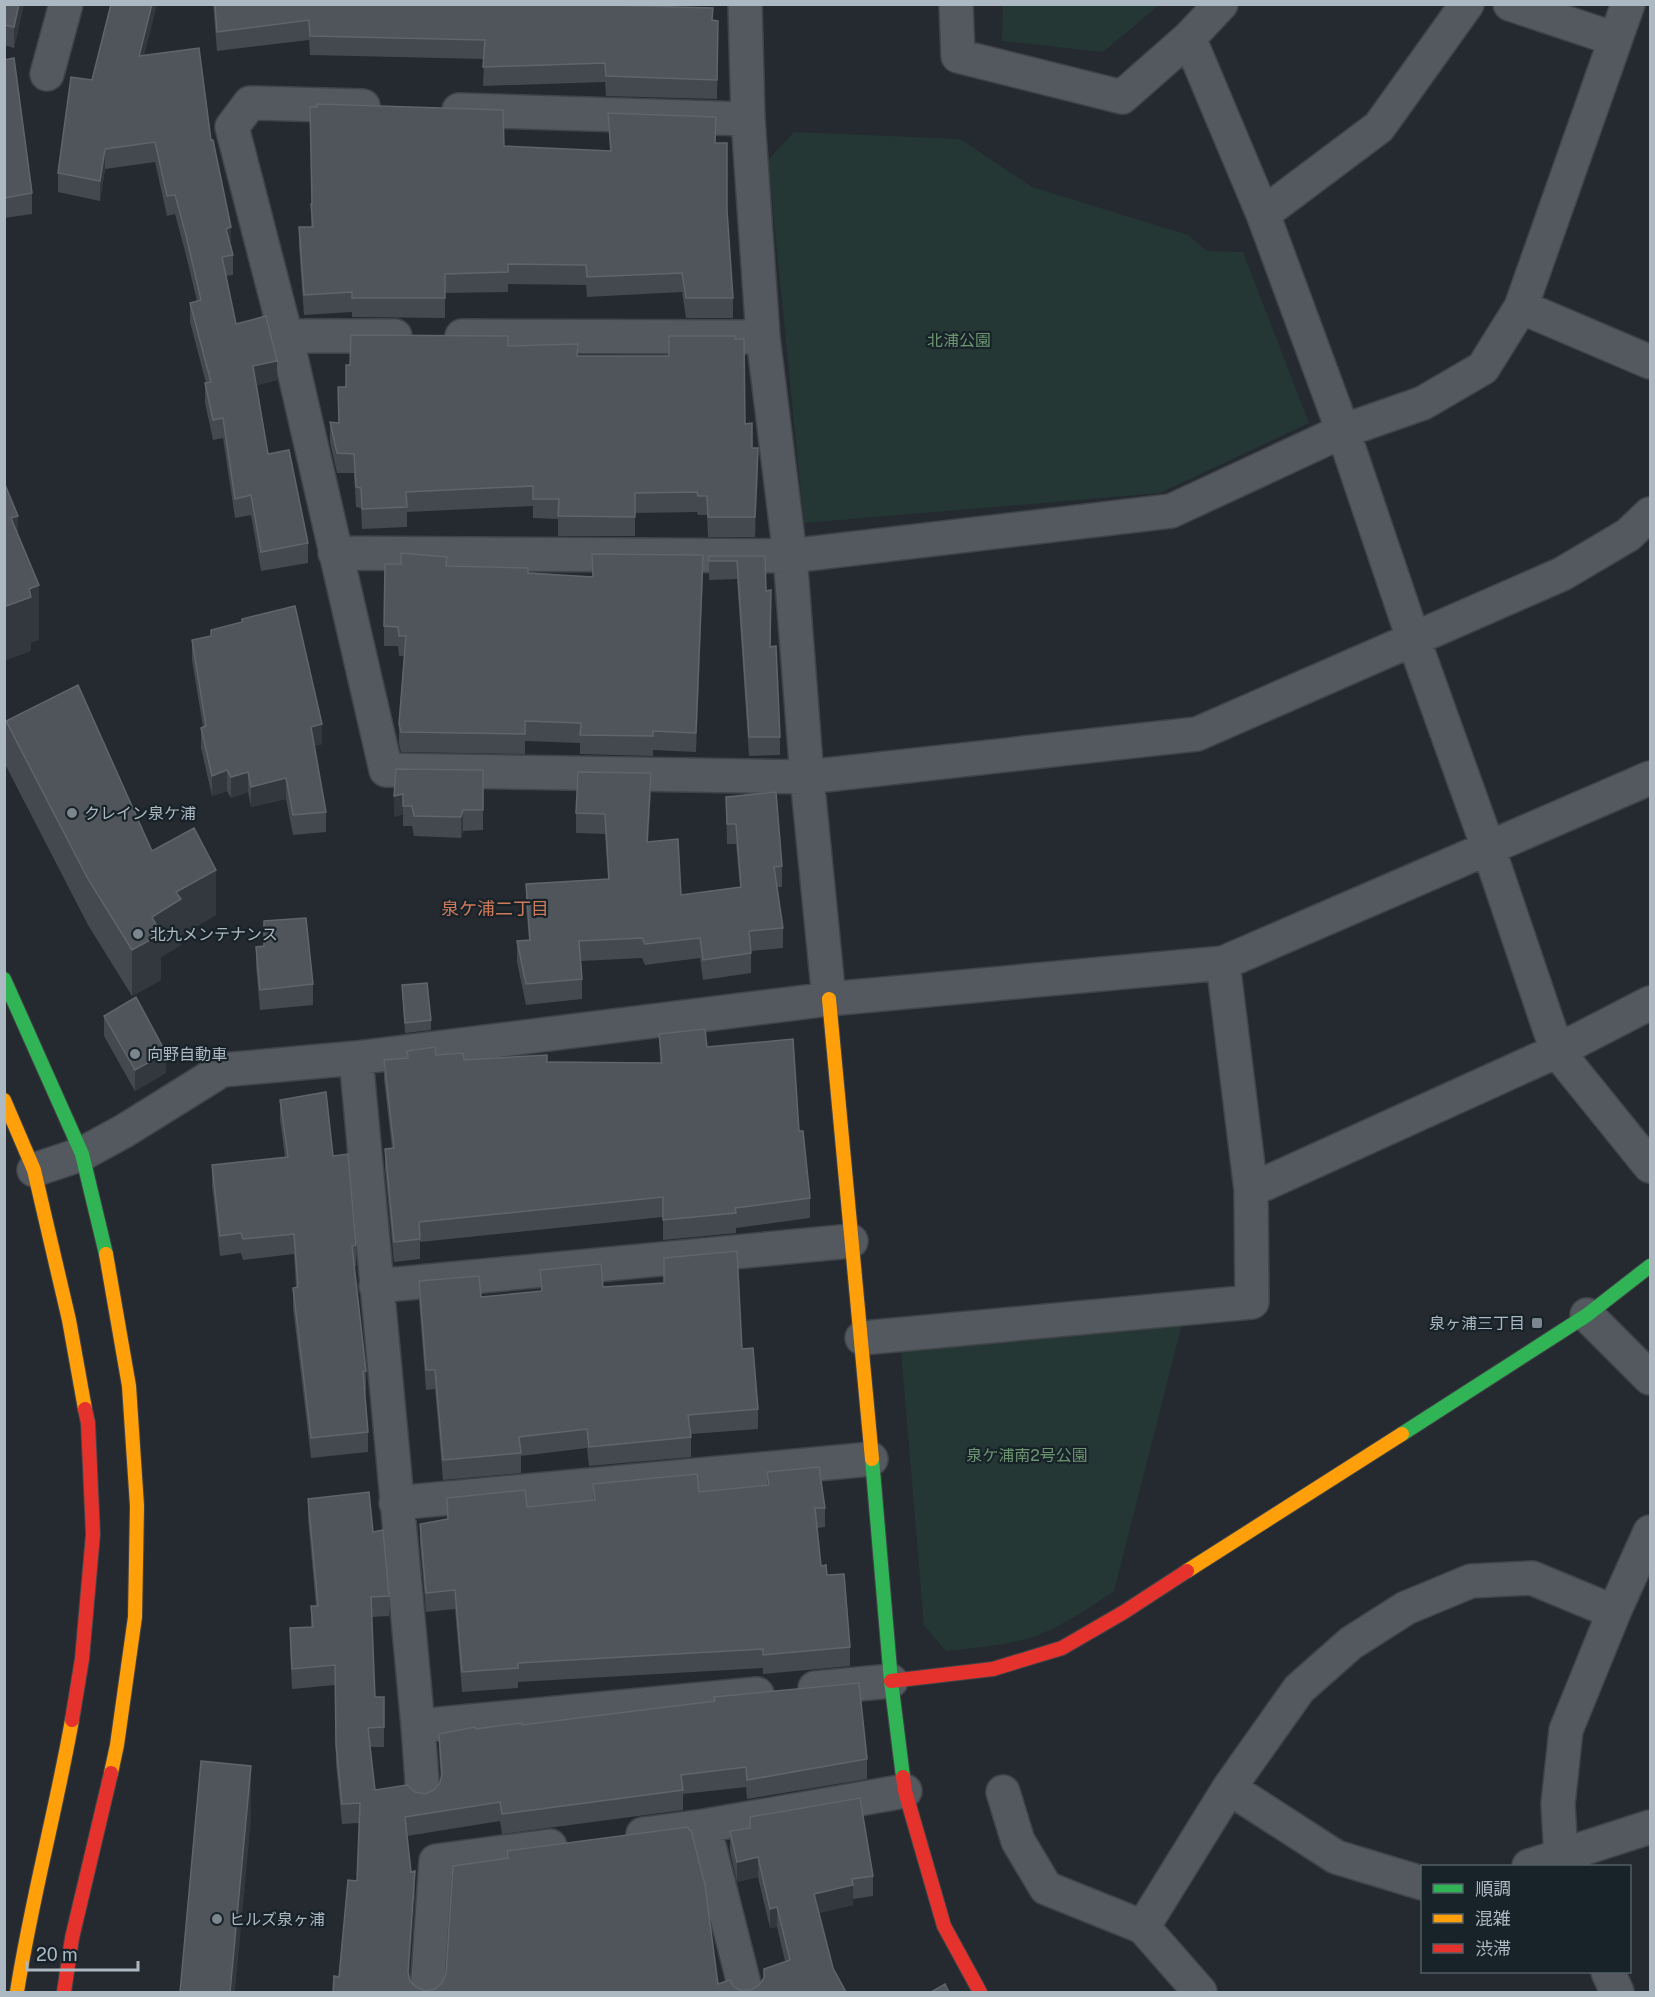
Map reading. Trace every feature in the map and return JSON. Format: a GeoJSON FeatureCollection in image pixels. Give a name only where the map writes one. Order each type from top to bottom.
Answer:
{"type":"FeatureCollection","features":[{"type":"Feature","properties":{"kind":"street"},"geometry":{"type":"LineString","coordinates":[[46,74],[66,4]]}},
{"type":"Feature","properties":{"kind":"street"},"geometry":{"type":"LineString","coordinates":[[745,4],[748,119],[763,337],[790,556],[807,777],[862,1338],[891,1681],[905,1791],[945,1926],[980,1992]]}},
{"type":"Feature","properties":{"kind":"street"},"geometry":{"type":"LineString","coordinates":[[956,4],[958,56],[1122,97],[1189,38],[1221,4]]}},
{"type":"Feature","properties":{"kind":"street"},"geometry":{"type":"LineString","coordinates":[[1263,214],[1379,127],[1467,4]]}},
{"type":"Feature","properties":{"kind":"street"},"geometry":{"type":"LineString","coordinates":[[1510,4],[1615,39]]}},
{"type":"Feature","properties":{"kind":"street"},"geometry":{"type":"LineString","coordinates":[[335,553],[790,556],[1171,510],[1343,431],[1423,403],[1483,368],[1521,306],[1628,4]]}},
{"type":"Feature","properties":{"kind":"street"},"geometry":{"type":"LineString","coordinates":[[1189,38],[1263,214],[1343,431],[1557,1051],[1650,1166]]}},
{"type":"Feature","properties":{"kind":"street"},"geometry":{"type":"LineString","coordinates":[[392,107],[250,103],[232,127],[286,336],[386,770],[807,777],[1197,734],[1562,574],[1628,535],[1650,514]]}},
{"type":"Feature","properties":{"kind":"street"},"geometry":{"type":"LineString","coordinates":[[428,108],[748,119]]}},
{"type":"Feature","properties":{"kind":"street"},"geometry":{"type":"LineString","coordinates":[[1521,306],[1650,362]]}},
{"type":"Feature","properties":{"kind":"street"},"geometry":{"type":"LineString","coordinates":[[286,336],[763,337]]}},
{"type":"Feature","properties":{"kind":"street"},"geometry":{"type":"LineString","coordinates":[[34,1170],[82,1154],[124,1131],[222,1070],[356,1058],[829,999],[1223,963],[1650,778]]}},
{"type":"Feature","properties":{"kind":"street"},"geometry":{"type":"LineString","coordinates":[[862,1338],[1252,1302],[1251,1190],[1223,963]]}},
{"type":"Feature","properties":{"kind":"street"},"geometry":{"type":"LineString","coordinates":[[4,979],[82,1154],[105,1254],[129,1386],[137,1506],[135,1606],[117,1745],[72,1938],[64,1992]]}},
{"type":"Feature","properties":{"kind":"street"},"geometry":{"type":"LineString","coordinates":[[1251,1190],[1557,1051],[1650,1003]]}},
{"type":"Feature","properties":{"kind":"street"},"geometry":{"type":"LineString","coordinates":[[356,1058],[423,1795]]}},
{"type":"Feature","properties":{"kind":"street"},"geometry":{"type":"LineString","coordinates":[[4,1100],[34,1170],[69,1320],[88,1423],[93,1534],[82,1659],[62,1778],[24,1946],[17,1992]]}},
{"type":"Feature","properties":{"kind":"street"},"geometry":{"type":"LineString","coordinates":[[376,1286],[851,1241]]}},
{"type":"Feature","properties":{"kind":"street"},"geometry":{"type":"LineString","coordinates":[[418,1726],[891,1681],[993,1669],[1062,1648],[1124,1612],[1587,1314],[1650,1266]]}},
{"type":"Feature","properties":{"kind":"street"},"geometry":{"type":"LineString","coordinates":[[1587,1314],[1650,1378]]}},
{"type":"Feature","properties":{"kind":"street"},"geometry":{"type":"LineString","coordinates":[[396,1503],[871,1459]]}},
{"type":"Feature","properties":{"kind":"street"},"geometry":{"type":"LineString","coordinates":[[1563,1861],[1558,1804],[1566,1730],[1614,1612],[1650,1532]]}},
{"type":"Feature","properties":{"kind":"street"},"geometry":{"type":"LineString","coordinates":[[1143,1927],[1229,1788],[1299,1689],[1351,1643],[1406,1608],[1471,1581],[1532,1578],[1614,1612]]}},
{"type":"Feature","properties":{"kind":"street"},"geometry":{"type":"LineString","coordinates":[[1229,1788],[1336,1857],[1421,1883]]}},
{"type":"Feature","properties":{"kind":"street"},"geometry":{"type":"LineString","coordinates":[[611,1838],[704,1826],[905,1791]]}},
{"type":"Feature","properties":{"kind":"street"},"geometry":{"type":"LineString","coordinates":[[1003,1792],[1018,1841],[1046,1888],[1143,1927],[1200,1992]]}},
{"type":"Feature","properties":{"kind":"street"},"geometry":{"type":"LineString","coordinates":[[704,1826],[746,1992]]}},
{"type":"Feature","properties":{"kind":"street"},"geometry":{"type":"LineString","coordinates":[[1536,1865],[1563,1861],[1650,1827]]}},
{"type":"Feature","properties":{"kind":"street"},"geometry":{"type":"LineString","coordinates":[[427,1992],[435,1861],[576,1843]]}},
{"type":"Feature","properties":{"kind":"street"},"geometry":{"type":"LineString","coordinates":[[1609,1973],[1617,1992]]}},
{"type":"Feature","properties":{"kind":"green space"},"geometry":{"type":"Polygon","coordinates":[[[1003,4],[1159,5],[1103,52],[1002,41],[1003,4]]]}},
{"type":"Feature","properties":{"kind":"green space","name":"北浦公園"},"geometry":{"type":"Polygon","coordinates":[[[794,132],[960,139],[1032,187],[1188,235],[1207,251],[1243,252],[1309,423],[1160,493],[804,523],[768,160],[794,132]]]}},
{"type":"Feature","properties":{"kind":"green space","name":"泉ケ浦南2号公園"},"geometry":{"type":"Polygon","coordinates":[[[1182,1324],[1114,1591],[1065,1623],[1033,1637],[1001,1644],[946,1651],[924,1625],[901,1350],[1182,1324]]]}},
{"type":"Feature","properties":{"kind":"building"},"geometry":{"type":"Polygon","coordinates":[[[4,4],[19,4],[14,27],[4,25],[4,4]]]}},
{"type":"Feature","properties":{"kind":"building"},"geometry":{"type":"Polygon","coordinates":[[[111,4],[152,4],[139,56],[199,48],[211,140],[213,140],[231,227],[226,229],[233,255],[222,257],[236,324],[266,316],[277,361],[253,366],[268,454],[289,450],[308,543],[261,552],[251,495],[235,499],[223,418],[213,420],[205,383],[211,382],[190,303],[201,300],[175,195],[167,196],[155,142],[105,149],[100,181],[58,173],[71,77],[92,80],[111,4]]]}},
{"type":"Feature","properties":{"kind":"building"},"geometry":{"type":"Polygon","coordinates":[[[215,4],[573,4],[713,8],[712,20],[718,21],[717,80],[606,76],[605,63],[483,67],[485,40],[310,36],[309,20],[217,32],[215,4]]]}},
{"type":"Feature","properties":{"kind":"building"},"geometry":{"type":"Polygon","coordinates":[[[14,58],[32,193],[4,198],[4,60],[14,58]]]}},
{"type":"Feature","properties":{"kind":"building"},"geometry":{"type":"Polygon","coordinates":[[[317,104],[503,110],[504,146],[611,151],[608,113],[716,117],[715,143],[727,143],[727,210],[733,298],[686,298],[682,273],[587,277],[586,265],[508,264],[508,272],[445,274],[445,298],[352,298],[352,292],[304,295],[299,227],[313,227],[310,107],[317,107],[317,104]]]}},
{"type":"Feature","properties":{"kind":"building"},"geometry":{"type":"Polygon","coordinates":[[[351,335],[508,336],[508,346],[578,344],[577,356],[669,356],[669,336],[735,336],[735,339],[744,339],[745,424],[752,423],[752,448],[758,448],[755,517],[708,517],[707,496],[698,496],[697,492],[635,493],[635,517],[558,516],[559,499],[533,499],[533,486],[406,492],[407,507],[362,509],[361,488],[356,487],[354,454],[337,453],[330,422],[339,423],[338,387],[346,387],[346,365],[350,365],[351,335]]]}},
{"type":"Feature","properties":{"kind":"building"},"geometry":{"type":"Polygon","coordinates":[[[4,482],[18,516],[11,518],[39,585],[29,589],[31,597],[4,607],[4,482]]]}},
{"type":"Feature","properties":{"kind":"building"},"geometry":{"type":"Polygon","coordinates":[[[401,553],[447,557],[446,566],[528,568],[528,573],[593,577],[592,554],[703,555],[696,733],[653,731],[653,736],[580,735],[581,723],[525,721],[525,734],[401,732],[399,724],[406,636],[399,636],[398,627],[384,626],[385,564],[401,564],[401,553]]]}},
{"type":"Feature","properties":{"kind":"building"},"geometry":{"type":"Polygon","coordinates":[[[709,556],[765,556],[766,591],[771,590],[770,647],[776,646],[780,737],[749,737],[737,561],[709,561],[709,556]]]}},
{"type":"Feature","properties":{"kind":"building"},"geometry":{"type":"Polygon","coordinates":[[[295,606],[322,724],[311,727],[326,812],[293,815],[286,778],[251,787],[248,772],[231,777],[227,770],[212,776],[201,728],[206,726],[192,640],[211,636],[211,630],[242,622],[242,619],[295,606]]]}},
{"type":"Feature","properties":{"kind":"building"},"geometry":{"type":"Polygon","coordinates":[[[78,685],[152,851],[194,828],[216,870],[176,892],[181,899],[152,917],[161,934],[132,950],[88,879],[6,721],[78,685]]]}},
{"type":"Feature","properties":{"kind":"building"},"geometry":{"type":"Polygon","coordinates":[[[396,769],[483,770],[483,810],[463,810],[461,817],[414,816],[412,806],[403,806],[403,794],[394,796],[396,769]]]}},
{"type":"Feature","properties":{"kind":"building"},"geometry":{"type":"Polygon","coordinates":[[[578,772],[651,773],[647,842],[678,839],[681,895],[741,887],[736,824],[727,824],[726,797],[776,792],[782,866],[774,867],[783,928],[749,931],[751,953],[703,960],[700,938],[645,944],[642,938],[579,941],[582,979],[526,984],[517,941],[530,940],[526,884],[609,879],[605,814],[576,813],[578,772]]]}},
{"type":"Feature","properties":{"kind":"building"},"geometry":{"type":"Polygon","coordinates":[[[306,918],[313,984],[260,990],[256,947],[264,946],[264,921],[306,918]]]}},
{"type":"Feature","properties":{"kind":"building"},"geometry":{"type":"Polygon","coordinates":[[[427,983],[431,1020],[405,1023],[402,985],[427,983]]]}},
{"type":"Feature","properties":{"kind":"building"},"geometry":{"type":"Polygon","coordinates":[[[136,997],[166,1053],[135,1070],[104,1016],[136,997]]]}},
{"type":"Feature","properties":{"kind":"building"},"geometry":{"type":"Polygon","coordinates":[[[705,1029],[707,1047],[793,1039],[799,1131],[803,1131],[810,1198],[735,1208],[736,1213],[663,1220],[663,1197],[419,1222],[420,1239],[394,1242],[385,1149],[394,1148],[384,1060],[408,1058],[407,1051],[435,1047],[436,1055],[463,1053],[464,1060],[547,1055],[547,1062],[662,1063],[659,1034],[705,1029]]]}},
{"type":"Feature","properties":{"kind":"building"},"geometry":{"type":"Polygon","coordinates":[[[326,1092],[333,1156],[348,1154],[356,1245],[352,1246],[366,1371],[363,1371],[368,1432],[311,1438],[293,1288],[298,1287],[294,1234],[243,1239],[241,1233],[220,1236],[212,1165],[288,1157],[280,1100],[326,1092]]]}},
{"type":"Feature","properties":{"kind":"building"},"geometry":{"type":"Polygon","coordinates":[[[737,1251],[742,1349],[753,1348],[758,1409],[688,1415],[691,1437],[589,1447],[587,1429],[519,1437],[521,1453],[443,1460],[435,1370],[426,1370],[419,1281],[479,1276],[481,1297],[542,1291],[540,1270],[601,1264],[603,1287],[664,1283],[664,1258],[737,1251]]]}},
{"type":"Feature","properties":{"kind":"building"},"geometry":{"type":"Polygon","coordinates":[[[819,1467],[825,1508],[815,1508],[821,1566],[826,1565],[827,1575],[844,1574],[850,1647],[763,1655],[763,1649],[518,1663],[518,1668],[462,1672],[455,1590],[426,1593],[420,1524],[448,1519],[447,1498],[525,1490],[527,1507],[595,1500],[593,1484],[697,1474],[699,1492],[769,1485],[767,1472],[819,1467]]]}},
{"type":"Feature","properties":{"kind":"building"},"geometry":{"type":"Polygon","coordinates":[[[369,1492],[373,1532],[383,1530],[389,1596],[371,1597],[375,1697],[384,1697],[384,1727],[368,1728],[375,1790],[407,1785],[415,1792],[425,1794],[434,1790],[440,1783],[442,1774],[439,1734],[475,1727],[476,1729],[522,1723],[522,1725],[715,1701],[714,1697],[859,1683],[867,1759],[747,1780],[746,1767],[681,1775],[683,1790],[502,1814],[500,1802],[405,1817],[411,1872],[415,1871],[408,1972],[410,1981],[425,1991],[435,1989],[442,1983],[446,1974],[453,1866],[508,1858],[507,1851],[688,1827],[691,1830],[705,1885],[718,1984],[730,1980],[733,1986],[740,1990],[751,1990],[764,1978],[764,1969],[790,1960],[777,1907],[770,1909],[758,1857],[737,1862],[730,1831],[750,1828],[750,1817],[860,1798],[873,1876],[852,1879],[853,1885],[814,1894],[833,1968],[846,1992],[333,1992],[334,1976],[339,1977],[348,1880],[357,1881],[360,1803],[342,1804],[336,1745],[335,1665],[292,1669],[290,1628],[313,1627],[311,1606],[318,1606],[308,1499],[369,1492]]]}},
{"type":"Feature","properties":{"kind":"building","name":"ヒルズ泉ヶ浦"},"geometry":{"type":"Polygon","coordinates":[[[201,1761],[251,1766],[230,1992],[180,1992],[201,1761]]]}},
{"type":"Feature","properties":{"kind":"building"},"geometry":{"type":"Polygon","coordinates":[[[945,1984],[949,1992],[931,1992],[945,1984]]]}},
{"type":"Feature","properties":{"kind":"traffic: fast"},"geometry":{"type":"LineString","coordinates":[[4,979],[82,1154],[106,1254]]}},
{"type":"Feature","properties":{"kind":"traffic: fast"},"geometry":{"type":"LineString","coordinates":[[1402,1434],[1587,1315],[1650,1266]]}},
{"type":"Feature","properties":{"kind":"traffic: fast"},"geometry":{"type":"LineString","coordinates":[[872,1459],[891,1681],[903,1777]]}},
{"type":"Feature","properties":{"kind":"traffic: slow"},"geometry":{"type":"LineString","coordinates":[[829,999],[872,1459]]}},
{"type":"Feature","properties":{"kind":"traffic: slow"},"geometry":{"type":"LineString","coordinates":[[4,1100],[34,1170],[69,1320],[85,1409]]}},
{"type":"Feature","properties":{"kind":"traffic: slow"},"geometry":{"type":"LineString","coordinates":[[106,1254],[129,1386],[137,1506],[135,1617],[111,1773]]}},
{"type":"Feature","properties":{"kind":"traffic: slow"},"geometry":{"type":"LineString","coordinates":[[1187,1571],[1402,1434]]}},
{"type":"Feature","properties":{"kind":"traffic: slow"},"geometry":{"type":"LineString","coordinates":[[17,1992],[72,1720]]}},
{"type":"Feature","properties":{"kind":"traffic: jam"},"geometry":{"type":"LineString","coordinates":[[72,1720],[82,1659],[93,1534],[88,1423],[85,1409]]}},
{"type":"Feature","properties":{"kind":"traffic: jam"},"geometry":{"type":"LineString","coordinates":[[891,1681],[993,1669],[1062,1648],[1124,1612],[1187,1571]]}},
{"type":"Feature","properties":{"kind":"traffic: jam"},"geometry":{"type":"LineString","coordinates":[[64,1992],[72,1938],[111,1773]]}},
{"type":"Feature","properties":{"kind":"traffic: jam"},"geometry":{"type":"LineString","coordinates":[[903,1777],[944,1926],[980,1992]]}},
{"type":"Feature","properties":{"kind":"place","name":"クレイン泉ケ浦"},"geometry":{"type":"Point","coordinates":[72,813]}},
{"type":"Feature","properties":{"kind":"place","name":"北九メンテナンス"},"geometry":{"type":"Point","coordinates":[138,934]}},
{"type":"Feature","properties":{"kind":"place","name":"向野自動車"},"geometry":{"type":"Point","coordinates":[135,1054]}},
{"type":"Feature","properties":{"kind":"place","name":"泉ヶ浦三丁目"},"geometry":{"type":"Point","coordinates":[1537,1323]}},
{"type":"Feature","properties":{"kind":"place","name":"ヒルズ泉ヶ浦"},"geometry":{"type":"Point","coordinates":[217,1919]}},
{"type":"Feature","properties":{"kind":"district","name":"泉ケ浦二丁目"},"geometry":{"type":"Point","coordinates":[495,909]}}]}
